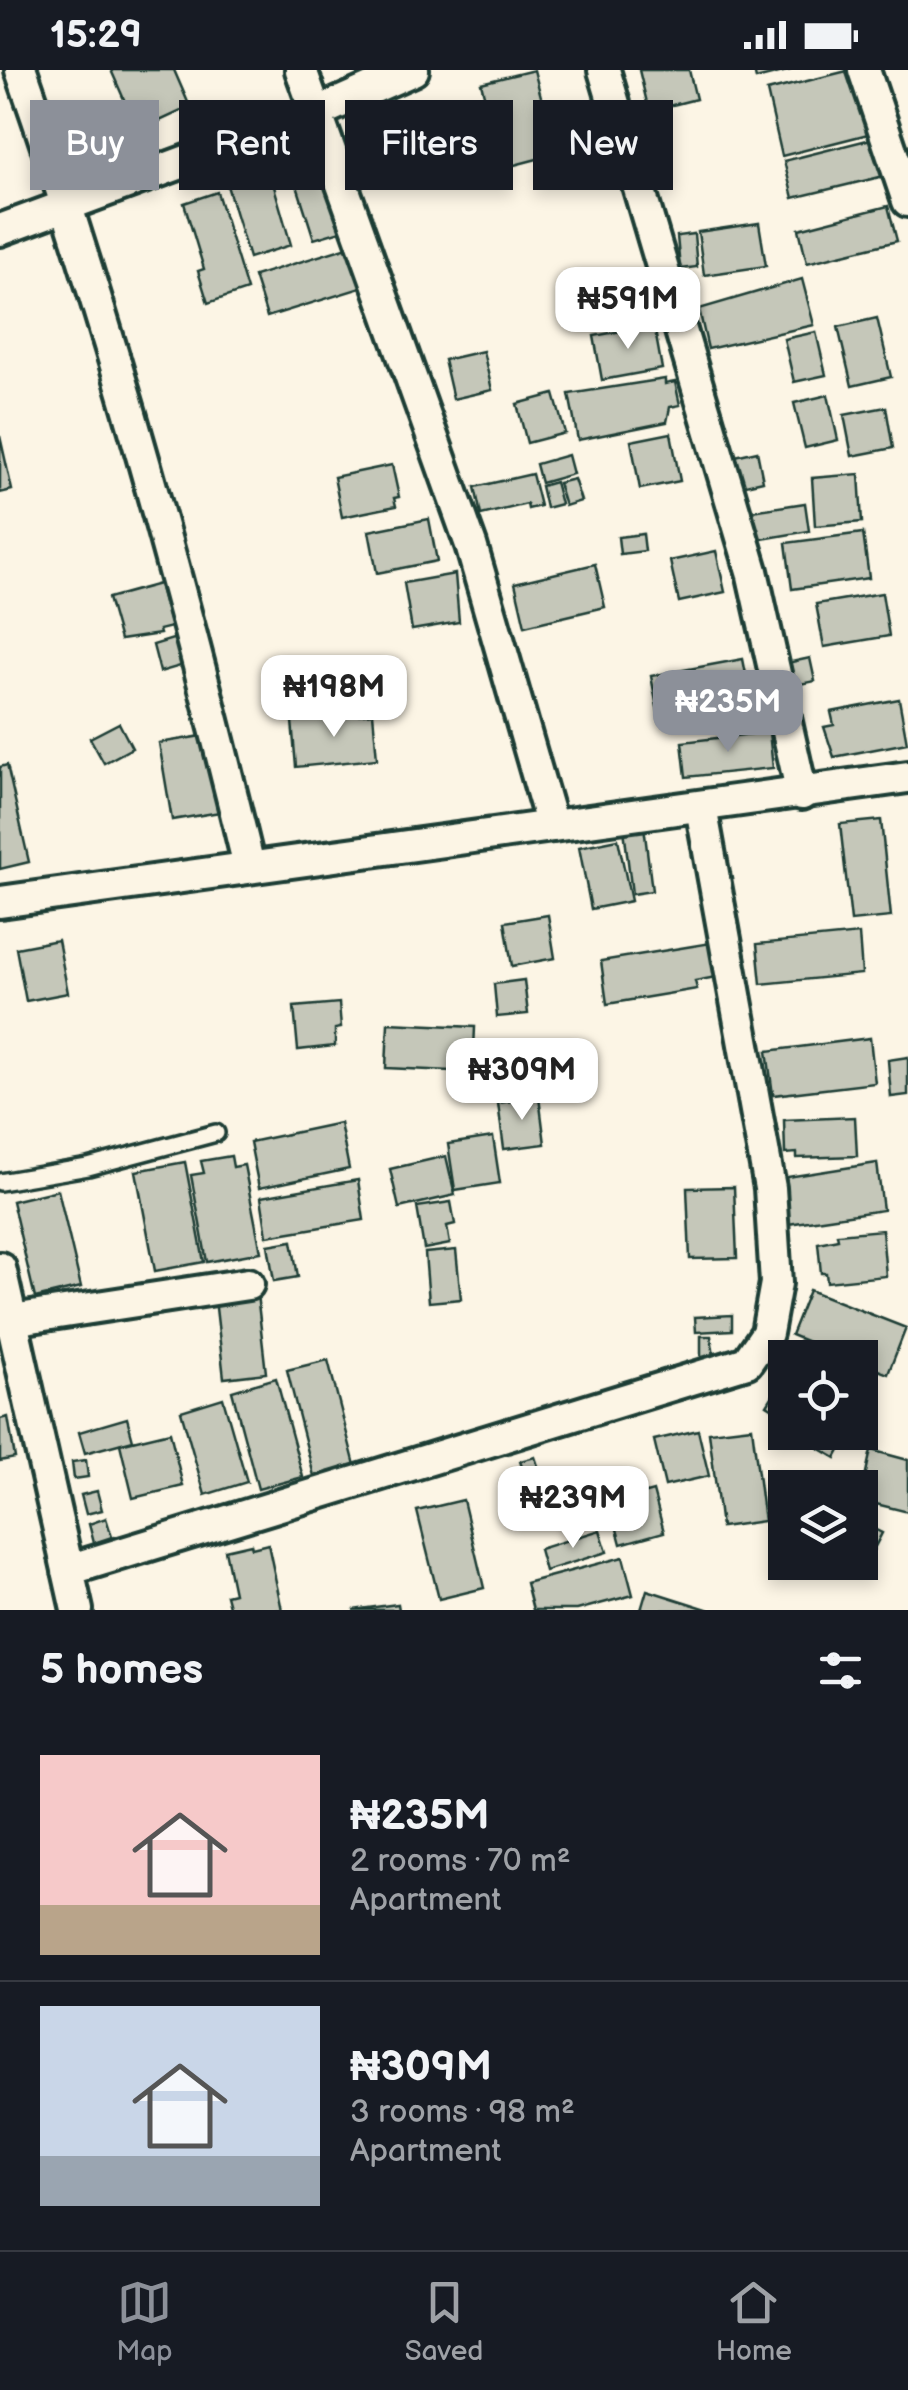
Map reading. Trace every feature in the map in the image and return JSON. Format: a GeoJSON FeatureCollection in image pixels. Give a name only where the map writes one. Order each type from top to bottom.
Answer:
{"type":"FeatureCollection","features":[{"type":"Feature","properties":{"kind":"street"},"geometry":{"type":"LineString","coordinates":[[21,70],[68,204],[184,593],[249,866]]}},
{"type":"Feature","properties":{"kind":"street"},"geometry":{"type":"LineString","coordinates":[[301,70],[311,100]]}},
{"type":"Feature","properties":{"kind":"street"},"geometry":{"type":"LineString","coordinates":[[325,109],[413,70]]}},
{"type":"Feature","properties":{"kind":"street"},"geometry":{"type":"LineString","coordinates":[[604,70],[752,571],[802,794]]}},
{"type":"Feature","properties":{"kind":"street"},"geometry":{"type":"LineString","coordinates":[[864,70],[908,201]]}},
{"type":"Feature","properties":{"kind":"street"},"geometry":{"type":"LineString","coordinates":[[325,138],[471,545],[552,826]]}},
{"type":"Feature","properties":{"kind":"street"},"geometry":{"type":"LineString","coordinates":[[0,230],[179,163]]}},
{"type":"Feature","properties":{"kind":"street"},"geometry":{"type":"LineString","coordinates":[[0,902],[908,778]]}},
{"type":"Feature","properties":{"kind":"street"},"geometry":{"type":"LineString","coordinates":[[68,1570],[687,1384],[747,1362],[767,1333],[776,1283],[770,1188],[701,808]]}},
{"type":"Feature","properties":{"kind":"street"},"geometry":{"type":"LineString","coordinates":[[0,1268],[78,1610]]}},
{"type":"Feature","properties":{"kind":"street"},"geometry":{"type":"LineString","coordinates":[[12,1320],[248,1284]]}},
{"type":"Feature","properties":{"kind":"lane"},"geometry":{"type":"LineString","coordinates":[[0,1182],[88,1167],[216,1134]]}},
{"type":"Feature","properties":{"kind":"building"},"geometry":{"type":"Polygon","coordinates":[[[111,70],[174,70],[187,100],[179,100],[179,112],[159,121],[159,100],[124,100],[111,70]]]}},
{"type":"Feature","properties":{"kind":"building"},"geometry":{"type":"Polygon","coordinates":[[[534,70],[542,100],[533,100],[533,160],[513,165],[513,100],[485,100],[481,83],[534,70]]]}},
{"type":"Feature","properties":{"kind":"building"},"geometry":{"type":"Polygon","coordinates":[[[639,70],[689,70],[696,99],[673,105],[673,100],[646,100],[639,70]]]}},
{"type":"Feature","properties":{"kind":"building"},"geometry":{"type":"Polygon","coordinates":[[[754,70],[791,70],[756,79],[754,70]]]}},
{"type":"Feature","properties":{"kind":"building"},"geometry":{"type":"Polygon","coordinates":[[[851,70],[872,133],[782,156],[767,91],[851,70]]]}},
{"type":"Feature","properties":{"kind":"building"},"geometry":{"type":"Polygon","coordinates":[[[875,138],[884,176],[793,198],[784,161],[875,138]]]}},
{"type":"Feature","properties":{"kind":"building"},"geometry":{"type":"Polygon","coordinates":[[[331,157],[354,227],[314,239],[298,190],[325,190],[325,159],[331,157]]]}},
{"type":"Feature","properties":{"kind":"building"},"geometry":{"type":"Polygon","coordinates":[[[228,190],[275,190],[291,245],[249,258],[228,190]]]}},
{"type":"Feature","properties":{"kind":"building"},"geometry":{"type":"Polygon","coordinates":[[[217,192],[247,290],[208,303],[198,271],[204,269],[184,203],[217,192]]]}},
{"type":"Feature","properties":{"kind":"building"},"geometry":{"type":"Polygon","coordinates":[[[888,206],[897,241],[807,263],[799,229],[888,206]]]}},
{"type":"Feature","properties":{"kind":"building"},"geometry":{"type":"Polygon","coordinates":[[[759,223],[766,266],[704,275],[698,232],[759,223]]]}},
{"type":"Feature","properties":{"kind":"building"},"geometry":{"type":"Polygon","coordinates":[[[694,234],[697,267],[680,269],[677,236],[694,234]]]}},
{"type":"Feature","properties":{"kind":"building"},"geometry":{"type":"Polygon","coordinates":[[[351,246],[364,287],[267,317],[254,276],[351,246]]]}},
{"type":"Feature","properties":{"kind":"building"},"geometry":{"type":"Polygon","coordinates":[[[802,279],[814,325],[708,349],[699,309],[802,279]]]}},
{"type":"Feature","properties":{"kind":"building"},"geometry":{"type":"Polygon","coordinates":[[[877,318],[891,377],[852,386],[838,327],[877,318]]]}},
{"type":"Feature","properties":{"kind":"building"},"geometry":{"type":"Polygon","coordinates":[[[654,325],[662,369],[602,380],[594,336],[654,325]]]}},
{"type":"Feature","properties":{"kind":"building"},"geometry":{"type":"Polygon","coordinates":[[[816,332],[826,375],[794,382],[784,339],[816,332]]]}},
{"type":"Feature","properties":{"kind":"building"},"geometry":{"type":"Polygon","coordinates":[[[483,351],[492,390],[453,399],[444,360],[483,351]]]}},
{"type":"Feature","properties":{"kind":"building"},"geometry":{"type":"Polygon","coordinates":[[[665,379],[665,384],[675,382],[680,405],[670,407],[667,422],[578,440],[569,394],[665,379]]]}},
{"type":"Feature","properties":{"kind":"building"},"geometry":{"type":"Polygon","coordinates":[[[554,394],[565,433],[527,443],[517,404],[554,394]]]}},
{"type":"Feature","properties":{"kind":"building"},"geometry":{"type":"Polygon","coordinates":[[[828,395],[838,440],[805,448],[794,403],[828,395]]]}},
{"type":"Feature","properties":{"kind":"building"},"geometry":{"type":"Polygon","coordinates":[[[886,407],[893,448],[852,456],[844,415],[886,407]]]}},
{"type":"Feature","properties":{"kind":"building"},"geometry":{"type":"Polygon","coordinates":[[[671,433],[680,481],[640,489],[631,441],[671,433]]]}},
{"type":"Feature","properties":{"kind":"building"},"geometry":{"type":"Polygon","coordinates":[[[0,436],[12,490],[0,493],[0,436]]]}},
{"type":"Feature","properties":{"kind":"building"},"geometry":{"type":"Polygon","coordinates":[[[757,451],[763,481],[737,487],[731,457],[757,451]]]}},
{"type":"Feature","properties":{"kind":"building"},"geometry":{"type":"Polygon","coordinates":[[[568,455],[573,474],[541,483],[536,464],[568,455]]]}},
{"type":"Feature","properties":{"kind":"building"},"geometry":{"type":"Polygon","coordinates":[[[392,465],[399,497],[394,498],[396,506],[342,517],[334,477],[392,465]]]}},
{"type":"Feature","properties":{"kind":"building"},"geometry":{"type":"Polygon","coordinates":[[[532,474],[540,506],[528,509],[527,504],[481,515],[475,487],[532,474]]]}},
{"type":"Feature","properties":{"kind":"building"},"geometry":{"type":"Polygon","coordinates":[[[859,474],[862,522],[815,526],[812,478],[859,474]]]}},
{"type":"Feature","properties":{"kind":"building"},"geometry":{"type":"Polygon","coordinates":[[[574,479],[581,501],[565,506],[558,483],[574,479]]]}},
{"type":"Feature","properties":{"kind":"building"},"geometry":{"type":"Polygon","coordinates":[[[555,482],[561,504],[546,508],[541,486],[555,482]]]}},
{"type":"Feature","properties":{"kind":"building"},"geometry":{"type":"Polygon","coordinates":[[[805,503],[809,531],[756,540],[752,511],[805,503]]]}},
{"type":"Feature","properties":{"kind":"building"},"geometry":{"type":"Polygon","coordinates":[[[429,519],[437,561],[377,573],[369,531],[429,519]]]}},
{"type":"Feature","properties":{"kind":"building"},"geometry":{"type":"Polygon","coordinates":[[[863,533],[869,578],[792,589],[786,543],[863,533]]]}},
{"type":"Feature","properties":{"kind":"building"},"geometry":{"type":"Polygon","coordinates":[[[643,534],[645,551],[620,554],[618,537],[643,534]]]}},
{"type":"Feature","properties":{"kind":"building"},"geometry":{"type":"Polygon","coordinates":[[[716,551],[725,592],[679,602],[670,561],[716,551]]]}},
{"type":"Feature","properties":{"kind":"building"},"geometry":{"type":"Polygon","coordinates":[[[595,564],[605,607],[525,626],[515,583],[595,564]]]}},
{"type":"Feature","properties":{"kind":"building"},"geometry":{"type":"Polygon","coordinates":[[[455,574],[459,622],[412,630],[404,583],[455,574]]]}},
{"type":"Feature","properties":{"kind":"building"},"geometry":{"type":"Polygon","coordinates":[[[159,584],[171,627],[159,630],[160,634],[120,640],[108,598],[159,584]]]}},
{"type":"Feature","properties":{"kind":"building"},"geometry":{"type":"Polygon","coordinates":[[[882,593],[889,636],[824,647],[816,604],[882,593]]]}},
{"type":"Feature","properties":{"kind":"building"},"geometry":{"type":"Polygon","coordinates":[[[176,638],[184,665],[160,672],[153,645],[176,638]]]}},
{"type":"Feature","properties":{"kind":"building"},"geometry":{"type":"Polygon","coordinates":[[[810,658],[815,681],[791,686],[787,663],[810,658]]]}},
{"type":"Feature","properties":{"kind":"building"},"geometry":{"type":"Polygon","coordinates":[[[743,659],[752,705],[660,722],[651,676],[743,659]]]}},
{"type":"Feature","properties":{"kind":"building"},"geometry":{"type":"Polygon","coordinates":[[[899,699],[907,743],[834,757],[824,727],[834,725],[831,712],[899,699]]]}},
{"type":"Feature","properties":{"kind":"building"},"geometry":{"type":"Polygon","coordinates":[[[373,713],[377,759],[296,767],[292,721],[373,713]]]}},
{"type":"Feature","properties":{"kind":"building"},"geometry":{"type":"Polygon","coordinates":[[[119,723],[132,748],[104,763],[90,738],[119,723]]]}},
{"type":"Feature","properties":{"kind":"building"},"geometry":{"type":"Polygon","coordinates":[[[769,732],[773,768],[686,777],[682,742],[769,732]]]}},
{"type":"Feature","properties":{"kind":"building"},"geometry":{"type":"Polygon","coordinates":[[[214,734],[226,811],[172,820],[159,743],[214,734]]]}},
{"type":"Feature","properties":{"kind":"building"},"geometry":{"type":"Polygon","coordinates":[[[7,765],[29,862],[0,869],[0,767],[7,765]]]}},
{"type":"Feature","properties":{"kind":"building"},"geometry":{"type":"Polygon","coordinates":[[[881,820],[891,917],[851,921],[840,824],[881,820]]]}},
{"type":"Feature","properties":{"kind":"building"},"geometry":{"type":"Polygon","coordinates":[[[644,826],[652,891],[632,894],[624,829],[644,826]]]}},
{"type":"Feature","properties":{"kind":"building"},"geometry":{"type":"Polygon","coordinates":[[[618,839],[631,901],[591,909],[579,847],[618,839]]]}},
{"type":"Feature","properties":{"kind":"building"},"geometry":{"type":"Polygon","coordinates":[[[548,915],[555,958],[512,966],[505,922],[548,915]]]}},
{"type":"Feature","properties":{"kind":"building"},"geometry":{"type":"Polygon","coordinates":[[[859,934],[862,974],[761,984],[757,944],[859,934]]]}},
{"type":"Feature","properties":{"kind":"building"},"geometry":{"type":"Polygon","coordinates":[[[58,940],[68,993],[26,1001],[16,948],[58,940]]]}},
{"type":"Feature","properties":{"kind":"building"},"geometry":{"type":"Polygon","coordinates":[[[711,943],[716,977],[695,981],[697,989],[607,1004],[601,961],[711,943]]]}},
{"type":"Feature","properties":{"kind":"building"},"geometry":{"type":"Polygon","coordinates":[[[524,980],[528,1014],[497,1017],[494,984],[524,980]]]}},
{"type":"Feature","properties":{"kind":"building"},"geometry":{"type":"Polygon","coordinates":[[[339,1003],[341,1028],[335,1029],[335,1046],[298,1050],[294,1007],[339,1003]]]}},
{"type":"Feature","properties":{"kind":"building"},"geometry":{"type":"Polygon","coordinates":[[[388,1023],[475,1027],[473,1072],[386,1068],[388,1023]]]}},
{"type":"Feature","properties":{"kind":"building"},"geometry":{"type":"Polygon","coordinates":[[[870,1038],[875,1083],[773,1095],[767,1051],[870,1038]]]}},
{"type":"Feature","properties":{"kind":"building"},"geometry":{"type":"Polygon","coordinates":[[[908,1057],[908,1095],[891,1097],[888,1060],[908,1057]]]}},
{"type":"Feature","properties":{"kind":"building"},"geometry":{"type":"Polygon","coordinates":[[[539,1097],[545,1144],[504,1149],[498,1103],[539,1097]]]}},
{"type":"Feature","properties":{"kind":"building"},"geometry":{"type":"Polygon","coordinates":[[[855,1117],[857,1156],[797,1158],[797,1153],[785,1154],[784,1120],[855,1117]]]}},
{"type":"Feature","properties":{"kind":"building"},"geometry":{"type":"Polygon","coordinates":[[[340,1123],[349,1169],[259,1188],[250,1142],[340,1123]]]}},
{"type":"Feature","properties":{"kind":"building"},"geometry":{"type":"Polygon","coordinates":[[[493,1137],[500,1183],[455,1190],[448,1144],[493,1137]]]}},
{"type":"Feature","properties":{"kind":"building"},"geometry":{"type":"Polygon","coordinates":[[[231,1156],[233,1167],[244,1165],[261,1252],[207,1262],[191,1175],[204,1173],[201,1161],[231,1156]]]}},
{"type":"Feature","properties":{"kind":"building"},"geometry":{"type":"Polygon","coordinates":[[[446,1156],[455,1195],[399,1208],[390,1169],[446,1156]]]}},
{"type":"Feature","properties":{"kind":"building"},"geometry":{"type":"Polygon","coordinates":[[[185,1162],[204,1262],[155,1271],[136,1171],[185,1162]]]}},
{"type":"Feature","properties":{"kind":"building"},"geometry":{"type":"Polygon","coordinates":[[[877,1163],[883,1210],[788,1224],[781,1178],[877,1163]]]}},
{"type":"Feature","properties":{"kind":"building"},"geometry":{"type":"Polygon","coordinates":[[[358,1180],[364,1220],[267,1236],[261,1197],[358,1180]]]}},
{"type":"Feature","properties":{"kind":"building"},"geometry":{"type":"Polygon","coordinates":[[[734,1187],[737,1258],[690,1259],[687,1188],[734,1187]]]}},
{"type":"Feature","properties":{"kind":"building"},"geometry":{"type":"Polygon","coordinates":[[[58,1190],[81,1287],[35,1298],[12,1201],[58,1190]]]}},
{"type":"Feature","properties":{"kind":"building"},"geometry":{"type":"Polygon","coordinates":[[[451,1202],[455,1224],[447,1226],[450,1244],[424,1249],[417,1207],[451,1202]]]}},
{"type":"Feature","properties":{"kind":"building"},"geometry":{"type":"Polygon","coordinates":[[[882,1230],[886,1276],[827,1282],[826,1273],[821,1273],[818,1243],[838,1239],[837,1234],[882,1230]]]}},
{"type":"Feature","properties":{"kind":"building"},"geometry":{"type":"Polygon","coordinates":[[[292,1241],[298,1277],[274,1281],[268,1245],[292,1241]]]}},
{"type":"Feature","properties":{"kind":"building"},"geometry":{"type":"Polygon","coordinates":[[[456,1250],[461,1299],[429,1302],[425,1253],[456,1250]]]}},
{"type":"Feature","properties":{"kind":"building"},"geometry":{"type":"Polygon","coordinates":[[[809,1290],[906,1328],[888,1374],[878,1370],[878,1340],[803,1340],[791,1335],[809,1290]]]}},
{"type":"Feature","properties":{"kind":"building"},"geometry":{"type":"Polygon","coordinates":[[[257,1294],[266,1373],[224,1378],[215,1299],[257,1294]]]}},
{"type":"Feature","properties":{"kind":"building"},"geometry":{"type":"Polygon","coordinates":[[[732,1315],[732,1330],[696,1332],[695,1317],[732,1315]]]}},
{"type":"Feature","properties":{"kind":"building"},"geometry":{"type":"Polygon","coordinates":[[[701,1336],[711,1336],[715,1363],[701,1363],[701,1336]]]}},
{"type":"Feature","properties":{"kind":"building"},"geometry":{"type":"Polygon","coordinates":[[[328,1360],[355,1465],[314,1476],[287,1370],[328,1360]]]}},
{"type":"Feature","properties":{"kind":"building"},"geometry":{"type":"Polygon","coordinates":[[[276,1378],[303,1477],[258,1489],[232,1391],[276,1378]]]}},
{"type":"Feature","properties":{"kind":"building"},"geometry":{"type":"Polygon","coordinates":[[[223,1398],[247,1482],[205,1495],[181,1411],[223,1398]]]}},
{"type":"Feature","properties":{"kind":"building"},"geometry":{"type":"Polygon","coordinates":[[[8,1417],[15,1458],[0,1461],[0,1419],[8,1417]]]}},
{"type":"Feature","properties":{"kind":"building"},"geometry":{"type":"Polygon","coordinates":[[[127,1418],[133,1440],[85,1453],[79,1432],[127,1418]]]}},
{"type":"Feature","properties":{"kind":"building"},"geometry":{"type":"Polygon","coordinates":[[[752,1427],[764,1521],[721,1527],[709,1432],[752,1427]]]}},
{"type":"Feature","properties":{"kind":"building"},"geometry":{"type":"Polygon","coordinates":[[[698,1430],[709,1476],[665,1486],[654,1440],[698,1430]]]}},
{"type":"Feature","properties":{"kind":"building"},"geometry":{"type":"Polygon","coordinates":[[[170,1432],[183,1486],[133,1498],[120,1444],[170,1432]]]}},
{"type":"Feature","properties":{"kind":"building"},"geometry":{"type":"Polygon","coordinates":[[[822,1450],[840,1450],[836,1458],[822,1450]]]}},
{"type":"Feature","properties":{"kind":"building"},"geometry":{"type":"Polygon","coordinates":[[[871,1450],[908,1460],[908,1512],[878,1504],[878,1470],[867,1470],[871,1450]]]}},
{"type":"Feature","properties":{"kind":"building"},"geometry":{"type":"Polygon","coordinates":[[[535,1457],[540,1472],[525,1476],[520,1461],[535,1457]]]}},
{"type":"Feature","properties":{"kind":"building"},"geometry":{"type":"Polygon","coordinates":[[[86,1460],[88,1477],[74,1479],[72,1462],[86,1460]]]}},
{"type":"Feature","properties":{"kind":"building"},"geometry":{"type":"Polygon","coordinates":[[[97,1491],[102,1510],[86,1514],[81,1495],[97,1491]]]}},
{"type":"Feature","properties":{"kind":"building"},"geometry":{"type":"Polygon","coordinates":[[[653,1491],[664,1532],[621,1544],[610,1503],[653,1491]]]}},
{"type":"Feature","properties":{"kind":"building"},"geometry":{"type":"Polygon","coordinates":[[[463,1500],[484,1588],[439,1599],[417,1511],[463,1500]]]}},
{"type":"Feature","properties":{"kind":"building"},"geometry":{"type":"Polygon","coordinates":[[[106,1518],[112,1537],[94,1543],[89,1524],[106,1518]]]}},
{"type":"Feature","properties":{"kind":"building"},"geometry":{"type":"Polygon","coordinates":[[[600,1530],[607,1552],[545,1571],[539,1549],[600,1530]]]}},
{"type":"Feature","properties":{"kind":"building"},"geometry":{"type":"Polygon","coordinates":[[[251,1544],[252,1548],[268,1544],[282,1610],[230,1610],[226,1595],[234,1593],[225,1550],[251,1544]]]}},
{"type":"Feature","properties":{"kind":"building"},"geometry":{"type":"Polygon","coordinates":[[[623,1557],[633,1595],[577,1610],[533,1610],[526,1583],[623,1557]]]}},
{"type":"Feature","properties":{"kind":"building"},"geometry":{"type":"Polygon","coordinates":[[[647,1590],[710,1610],[641,1610],[647,1590]]]}},
{"type":"Feature","properties":{"kind":"building"},"geometry":{"type":"Polygon","coordinates":[[[398,1604],[399,1610],[353,1610],[398,1604]]]}}]}
